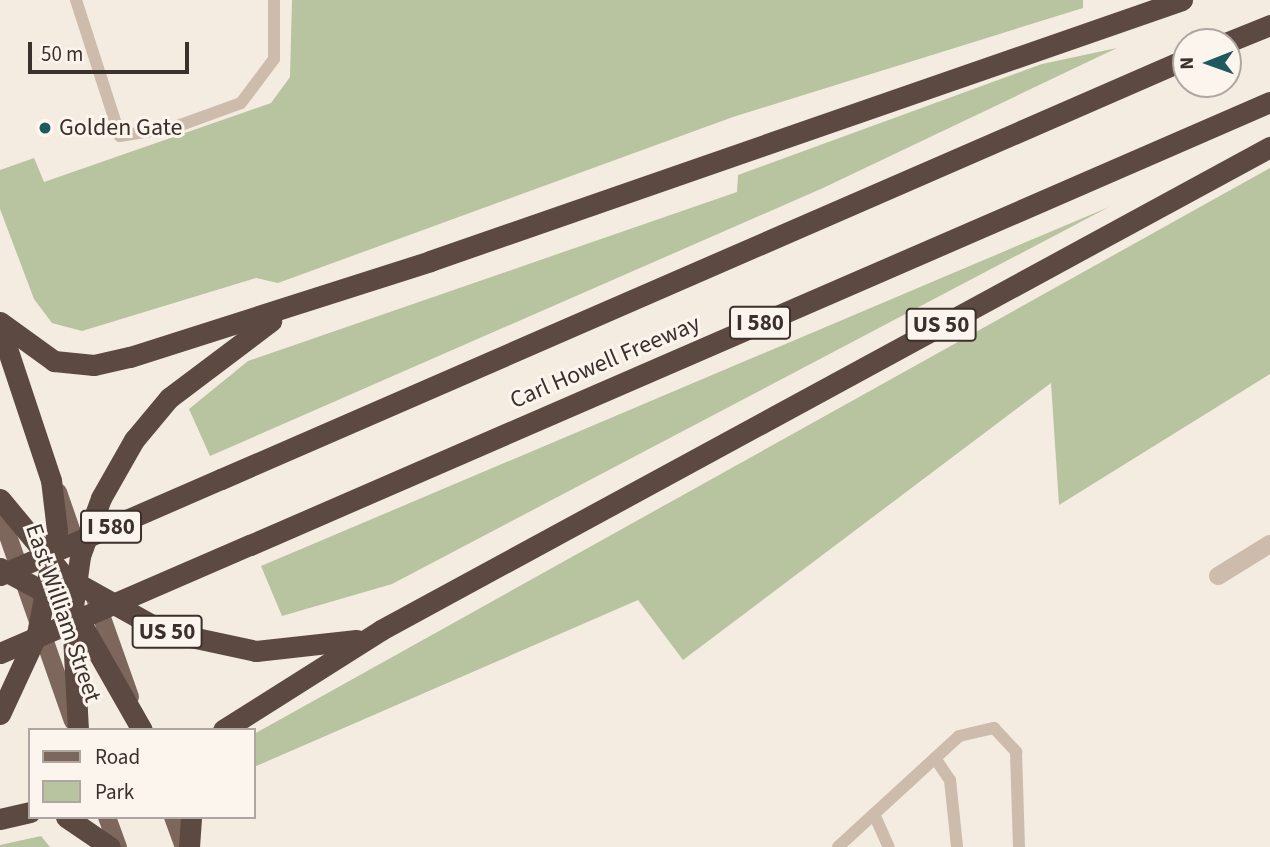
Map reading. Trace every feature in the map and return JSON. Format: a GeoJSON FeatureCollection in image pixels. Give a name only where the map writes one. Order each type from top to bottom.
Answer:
{"type":"FeatureCollection","features":[{"type":"Feature","properties":{"kind":"highway"},"geometry":{"type":"LineString","coordinates":[[0,325],[54,361],[94,365],[293,306],[1182,0]]}},
{"type":"Feature","properties":{"kind":"highway"},"geometry":{"type":"LineString","coordinates":[[1242,36],[1270,25]]}},
{"type":"Feature","properties":{"kind":"highway","name":"Carl Howell Freeway"},"geometry":{"type":"LineString","coordinates":[[0,575],[1172,65]]}},
{"type":"Feature","properties":{"kind":"highway","name":"Carl Howell Freeway"},"geometry":{"type":"LineString","coordinates":[[0,653],[1270,102]]}},
{"type":"Feature","properties":{"kind":"highway","name":"US 50"},"geometry":{"type":"LineString","coordinates":[[0,499],[53,567],[75,585],[95,598],[168,633],[237,650],[310,649],[381,630],[1270,147]]}},
{"type":"Feature","properties":{"kind":"highway"},"geometry":{"type":"LineString","coordinates":[[77,728],[72,614],[75,585],[80,556],[111,478],[152,417],[211,362],[293,306]]}},
{"type":"Feature","properties":{"kind":"highway","name":"East William Street"},"geometry":{"type":"LineString","coordinates":[[0,325],[39,439]]}},
{"type":"Feature","properties":{"kind":"highway"},"geometry":{"type":"LineString","coordinates":[[0,714],[40,625],[53,567],[57,506],[39,439]]}},
{"type":"Feature","properties":{"kind":"highway"},"geometry":{"type":"LineString","coordinates":[[0,568],[48,594],[72,614],[102,651],[141,728]]}},
{"type":"Feature","properties":{"kind":"highway"},"geometry":{"type":"LineString","coordinates":[[226,728],[381,630]]}},
{"type":"Feature","properties":{"kind":"highway"},"geometry":{"type":"LineString","coordinates":[[0,819],[28,812]]}},
{"type":"Feature","properties":{"kind":"highway"},"geometry":{"type":"LineString","coordinates":[[69,819],[110,847]]}},
{"type":"Feature","properties":{"kind":"highway"},"geometry":{"type":"LineString","coordinates":[[189,847],[191,819]]}},
{"type":"Feature","properties":{"kind":"main road","name":"East William Street"},"geometry":{"type":"LineString","coordinates":[[39,439],[141,728]]}},
{"type":"Feature","properties":{"kind":"main road","name":"East William Street"},"geometry":{"type":"LineString","coordinates":[[0,513],[76,728]]}},
{"type":"Feature","properties":{"kind":"main road"},"geometry":{"type":"LineString","coordinates":[[108,819],[118,847]]}},
{"type":"Feature","properties":{"kind":"main road"},"geometry":{"type":"LineString","coordinates":[[174,819],[184,847]]}},
{"type":"Feature","properties":{"kind":"street"},"geometry":{"type":"LineString","coordinates":[[1218,576],[1270,544]]}},
{"type":"Feature","properties":{"kind":"lane"},"geometry":{"type":"LineString","coordinates":[[76,0],[120,136],[175,127],[242,103],[274,59],[274,0]]}},
{"type":"Feature","properties":{"kind":"lane"},"geometry":{"type":"LineString","coordinates":[[838,847],[959,736],[994,728],[1016,752],[1019,847]]}},
{"type":"Feature","properties":{"kind":"lane"},"geometry":{"type":"LineString","coordinates":[[935,758],[956,807],[957,847]]}},
{"type":"Feature","properties":{"kind":"lane"},"geometry":{"type":"LineString","coordinates":[[874,814],[889,847]]}},
{"type":"Feature","properties":{"kind":"green space"},"geometry":{"type":"Polygon","coordinates":[[[292,0],[1083,0],[1083,8],[733,117],[278,283],[256,278],[82,331],[52,323],[34,299],[0,209],[0,170],[34,158],[44,182],[271,103],[290,77],[292,0]]]}},
{"type":"Feature","properties":{"kind":"green space"},"geometry":{"type":"Polygon","coordinates":[[[1117,48],[823,188],[210,456],[189,409],[248,361],[737,192],[738,175],[1042,64],[1117,48]]]}},
{"type":"Feature","properties":{"kind":"green space"},"geometry":{"type":"Polygon","coordinates":[[[1270,168],[1270,374],[1059,505],[1051,383],[683,660],[638,600],[256,766],[256,733],[1270,168]]]}},
{"type":"Feature","properties":{"kind":"green space"},"geometry":{"type":"Polygon","coordinates":[[[1109,207],[392,584],[282,616],[261,566],[1109,207]]]}},
{"type":"Feature","properties":{"kind":"green space"},"geometry":{"type":"Polygon","coordinates":[[[41,836],[50,847],[0,847],[0,845],[41,836]]]}},
{"type":"Feature","properties":{"kind":"place","name":"Golden Gate"},"geometry":{"type":"Point","coordinates":[45,128]}}]}
